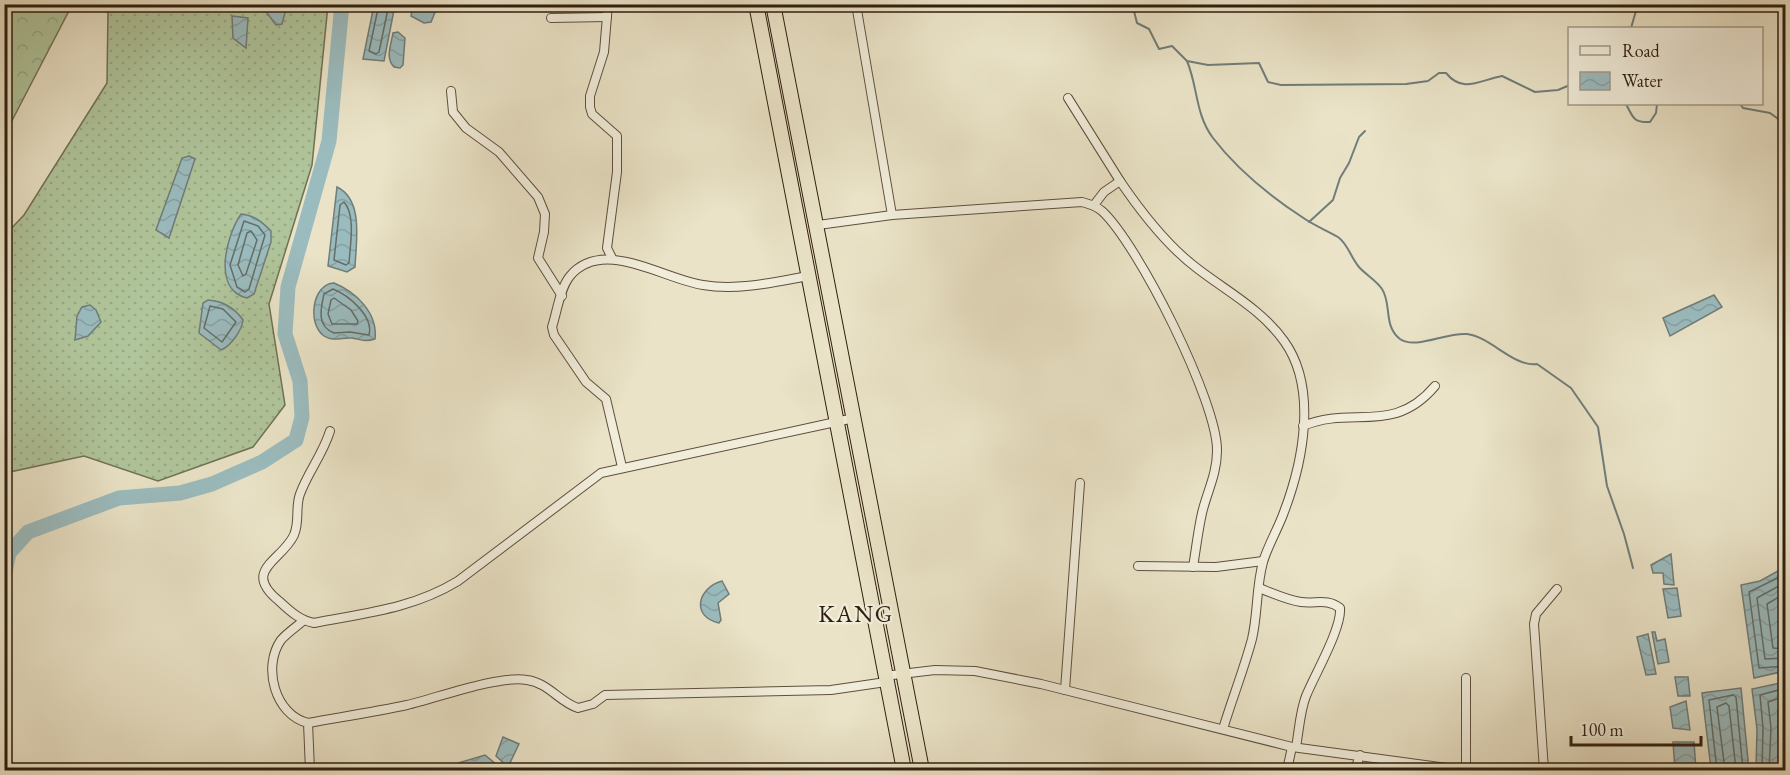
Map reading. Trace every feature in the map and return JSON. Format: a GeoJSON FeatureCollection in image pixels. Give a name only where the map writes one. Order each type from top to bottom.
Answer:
{"type":"FeatureCollection","features":[{"type":"Feature","properties":{"kind":"highway"},"geometry":{"type":"LineString","coordinates":[[756,4],[904,771]]}},
{"type":"Feature","properties":{"kind":"highway"},"geometry":{"type":"LineString","coordinates":[[773,4],[818,225],[921,771]]}},
{"type":"Feature","properties":{"kind":"street"},"geometry":{"type":"LineString","coordinates":[[608,4],[604,52],[590,96],[590,107],[592,114],[617,136],[617,172],[607,248],[612,258]]}},
{"type":"Feature","properties":{"kind":"street"},"geometry":{"type":"LineString","coordinates":[[856,4],[892,215]]}},
{"type":"Feature","properties":{"kind":"street"},"geometry":{"type":"LineString","coordinates":[[551,18],[607,17]]}},
{"type":"Feature","properties":{"kind":"street"},"geometry":{"type":"LineString","coordinates":[[452,91],[453,112],[466,128],[499,152],[538,198],[545,214],[544,232],[538,258],[561,296]]}},
{"type":"Feature","properties":{"kind":"street"},"geometry":{"type":"LineString","coordinates":[[1068,98],[1139,210],[1195,267],[1251,306],[1285,342],[1302,381],[1303,426],[1296,470],[1285,511],[1263,561],[1252,637],[1223,729]]}},
{"type":"Feature","properties":{"kind":"street"},"geometry":{"type":"LineString","coordinates":[[1094,205],[1104,192],[1120,181]]}},
{"type":"Feature","properties":{"kind":"street"},"geometry":{"type":"LineString","coordinates":[[818,225],[892,215],[1082,202],[1094,205],[1113,223],[1128,244],[1159,298],[1205,396],[1217,449],[1215,474],[1202,513],[1192,567]]}},
{"type":"Feature","properties":{"kind":"street"},"geometry":{"type":"LineString","coordinates":[[622,467],[606,399],[586,382],[554,335],[552,327],[569,277],[582,265],[598,258],[612,258],[685,282],[707,286],[759,285],[808,276]]}},
{"type":"Feature","properties":{"kind":"street"},"geometry":{"type":"LineString","coordinates":[[1303,426],[1335,416],[1354,418],[1388,415],[1422,402],[1435,386]]}},
{"type":"Feature","properties":{"kind":"street"},"geometry":{"type":"LineString","coordinates":[[330,431],[325,447],[300,494],[298,520],[292,538],[264,571],[266,590],[303,621],[314,622],[399,607],[432,597],[458,581],[595,475],[622,467],[854,418]]}},
{"type":"Feature","properties":{"kind":"street"},"geometry":{"type":"LineString","coordinates":[[1065,690],[1080,483]]}},
{"type":"Feature","properties":{"kind":"street"},"geometry":{"type":"LineString","coordinates":[[1138,566],[1216,567],[1263,561]]}},
{"type":"Feature","properties":{"kind":"street"},"geometry":{"type":"LineString","coordinates":[[1259,588],[1302,602],[1334,603],[1340,608],[1341,617],[1337,629],[1305,698],[1287,771]]}},
{"type":"Feature","properties":{"kind":"street"},"geometry":{"type":"LineString","coordinates":[[1544,771],[1534,624],[1536,614],[1557,589]]}},
{"type":"Feature","properties":{"kind":"street"},"geometry":{"type":"LineString","coordinates":[[303,621],[282,639],[274,654],[273,684],[292,716],[308,723],[515,680],[527,680],[546,686],[564,701],[579,708],[593,704],[605,695],[831,690],[901,674],[935,670],[975,670],[1294,747],[1464,771],[1466,678]]}},
{"type":"Feature","properties":{"kind":"street"},"geometry":{"type":"LineString","coordinates":[[308,723],[309,771]]}},
{"type":"Feature","properties":{"kind":"street"},"geometry":{"type":"LineString","coordinates":[[1355,771],[1360,755]]}},
{"type":"Feature","properties":{"kind":"green space"},"geometry":{"type":"Polygon","coordinates":[[[4,5],[72,5],[5,134],[4,5]]]}},
{"type":"Feature","properties":{"kind":"green space"},"geometry":{"type":"Polygon","coordinates":[[[115,5],[328,5],[312,165],[269,304],[285,405],[253,447],[158,481],[84,456],[5,473],[4,236],[24,215],[107,83],[108,10],[115,5]]]}},
{"type":"Feature","properties":{"kind":"water"},"geometry":{"type":"Polygon","coordinates":[[[413,4],[438,5],[431,22],[424,23],[411,16],[413,4]]]}},
{"type":"Feature","properties":{"kind":"water"},"geometry":{"type":"Polygon","coordinates":[[[261,5],[287,5],[282,24],[276,25],[261,5]]]}},
{"type":"Feature","properties":{"kind":"water"},"geometry":{"type":"Polygon","coordinates":[[[374,5],[395,5],[384,61],[363,59],[374,5]]]}},
{"type":"Feature","properties":{"kind":"water"},"geometry":{"type":"Polygon","coordinates":[[[232,16],[248,18],[246,48],[233,38],[232,16]]]}},
{"type":"Feature","properties":{"kind":"water"},"geometry":{"type":"Polygon","coordinates":[[[398,32],[405,38],[403,65],[400,68],[394,67],[389,55],[393,33],[398,32]]]}},
{"type":"Feature","properties":{"kind":"water"},"geometry":{"type":"Polygon","coordinates":[[[189,156],[195,159],[169,238],[156,230],[182,158],[189,156]]]}},
{"type":"Feature","properties":{"kind":"water"},"geometry":{"type":"Polygon","coordinates":[[[337,187],[346,193],[355,211],[357,234],[355,267],[347,272],[328,266],[337,187]]]}},
{"type":"Feature","properties":{"kind":"water"},"geometry":{"type":"Polygon","coordinates":[[[241,214],[258,219],[271,231],[271,242],[254,294],[247,298],[236,293],[229,285],[225,261],[231,235],[241,214]]]}},
{"type":"Feature","properties":{"kind":"water"},"geometry":{"type":"Polygon","coordinates":[[[334,283],[350,292],[364,305],[373,321],[375,339],[366,341],[352,338],[331,339],[319,330],[315,323],[314,305],[321,290],[334,283]]]}},
{"type":"Feature","properties":{"kind":"water"},"geometry":{"type":"Polygon","coordinates":[[[1714,295],[1722,307],[1670,336],[1663,318],[1714,295]]]}},
{"type":"Feature","properties":{"kind":"water"},"geometry":{"type":"Polygon","coordinates":[[[208,300],[228,306],[243,320],[235,337],[221,350],[199,333],[203,303],[208,300]]]}},
{"type":"Feature","properties":{"kind":"water"},"geometry":{"type":"Polygon","coordinates":[[[90,305],[96,310],[101,322],[88,336],[75,340],[77,316],[82,307],[90,305]]]}},
{"type":"Feature","properties":{"kind":"water"},"geometry":{"type":"Polygon","coordinates":[[[1671,554],[1674,585],[1664,584],[1663,573],[1653,573],[1651,565],[1671,554]]]}},
{"type":"Feature","properties":{"kind":"water"},"geometry":{"type":"Polygon","coordinates":[[[1785,567],[1785,671],[1754,678],[1741,585],[1760,581],[1785,567]]]}},
{"type":"Feature","properties":{"kind":"water"},"geometry":{"type":"Polygon","coordinates":[[[722,581],[729,594],[718,603],[721,620],[719,623],[704,615],[701,602],[707,590],[722,581]]]}},
{"type":"Feature","properties":{"kind":"water"},"geometry":{"type":"Polygon","coordinates":[[[1677,588],[1681,616],[1668,618],[1663,589],[1677,588]]]}},
{"type":"Feature","properties":{"kind":"water"},"geometry":{"type":"Polygon","coordinates":[[[1652,632],[1655,632],[1657,641],[1665,639],[1669,662],[1658,664],[1652,632]]]}},
{"type":"Feature","properties":{"kind":"water"},"geometry":{"type":"Polygon","coordinates":[[[1648,634],[1656,674],[1646,675],[1637,637],[1648,634]]]}},
{"type":"Feature","properties":{"kind":"water"},"geometry":{"type":"Polygon","coordinates":[[[1675,677],[1688,677],[1690,696],[1678,696],[1675,677]]]}},
{"type":"Feature","properties":{"kind":"water"},"geometry":{"type":"Polygon","coordinates":[[[1785,682],[1785,770],[1756,770],[1757,729],[1752,689],[1785,682]]]}},
{"type":"Feature","properties":{"kind":"water"},"geometry":{"type":"Polygon","coordinates":[[[1741,688],[1749,770],[1711,769],[1702,693],[1741,688]]]}},
{"type":"Feature","properties":{"kind":"water"},"geometry":{"type":"Polygon","coordinates":[[[1686,701],[1690,730],[1673,728],[1670,707],[1686,701]]]}},
{"type":"Feature","properties":{"kind":"water"},"geometry":{"type":"Polygon","coordinates":[[[503,737],[519,744],[508,767],[496,756],[503,737]]]}},
{"type":"Feature","properties":{"kind":"water"},"geometry":{"type":"Polygon","coordinates":[[[1673,742],[1694,742],[1696,770],[1675,770],[1673,742]]]}},
{"type":"Feature","properties":{"kind":"water"},"geometry":{"type":"Polygon","coordinates":[[[485,755],[503,770],[456,770],[458,763],[485,755]]]}},
{"type":"Feature","properties":{"kind":"waterway"},"geometry":{"type":"LineString","coordinates":[[4,577],[9,553],[28,532],[119,498],[180,493],[212,484],[262,462],[296,440],[302,417],[300,381],[285,334],[288,287],[329,141],[342,4]]}},
{"type":"Feature","properties":{"kind":"waterway"},"geometry":{"type":"LineString","coordinates":[[1120,4],[1134,11],[1137,23],[1149,29],[1159,49],[1172,46],[1187,61],[1208,65],[1259,63],[1268,82],[1281,85],[1406,84],[1428,81],[1439,73],[1446,73],[1452,79],[1465,84],[1502,76],[1535,92],[1558,90],[1568,86]]}},
{"type":"Feature","properties":{"kind":"waterway"},"geometry":{"type":"LineString","coordinates":[[1631,27],[1638,4]]}},
{"type":"Feature","properties":{"kind":"waterway"},"geometry":{"type":"LineString","coordinates":[[1187,61],[1203,119],[1213,138],[1232,160],[1266,191],[1306,220],[1341,240],[1359,267],[1382,289],[1387,301],[1391,328],[1400,339],[1414,343],[1450,335],[1476,336],[1519,361],[1537,364],[1571,388],[1598,427],[1607,486],[1633,568]]}},
{"type":"Feature","properties":{"kind":"waterway"},"geometry":{"type":"LineString","coordinates":[[1626,105],[1634,118],[1644,122],[1650,122],[1656,113],[1657,105]]}},
{"type":"Feature","properties":{"kind":"waterway"},"geometry":{"type":"LineString","coordinates":[[1741,105],[1743,108],[1770,113],[1781,121],[1786,149]]}},
{"type":"Feature","properties":{"kind":"waterway"},"geometry":{"type":"LineString","coordinates":[[1309,222],[1333,200],[1340,178],[1349,163],[1359,137],[1365,131]]}},
{"type":"Feature","properties":{"kind":"district","name":"KANG"},"geometry":{"type":"Point","coordinates":[856,613]}}]}
